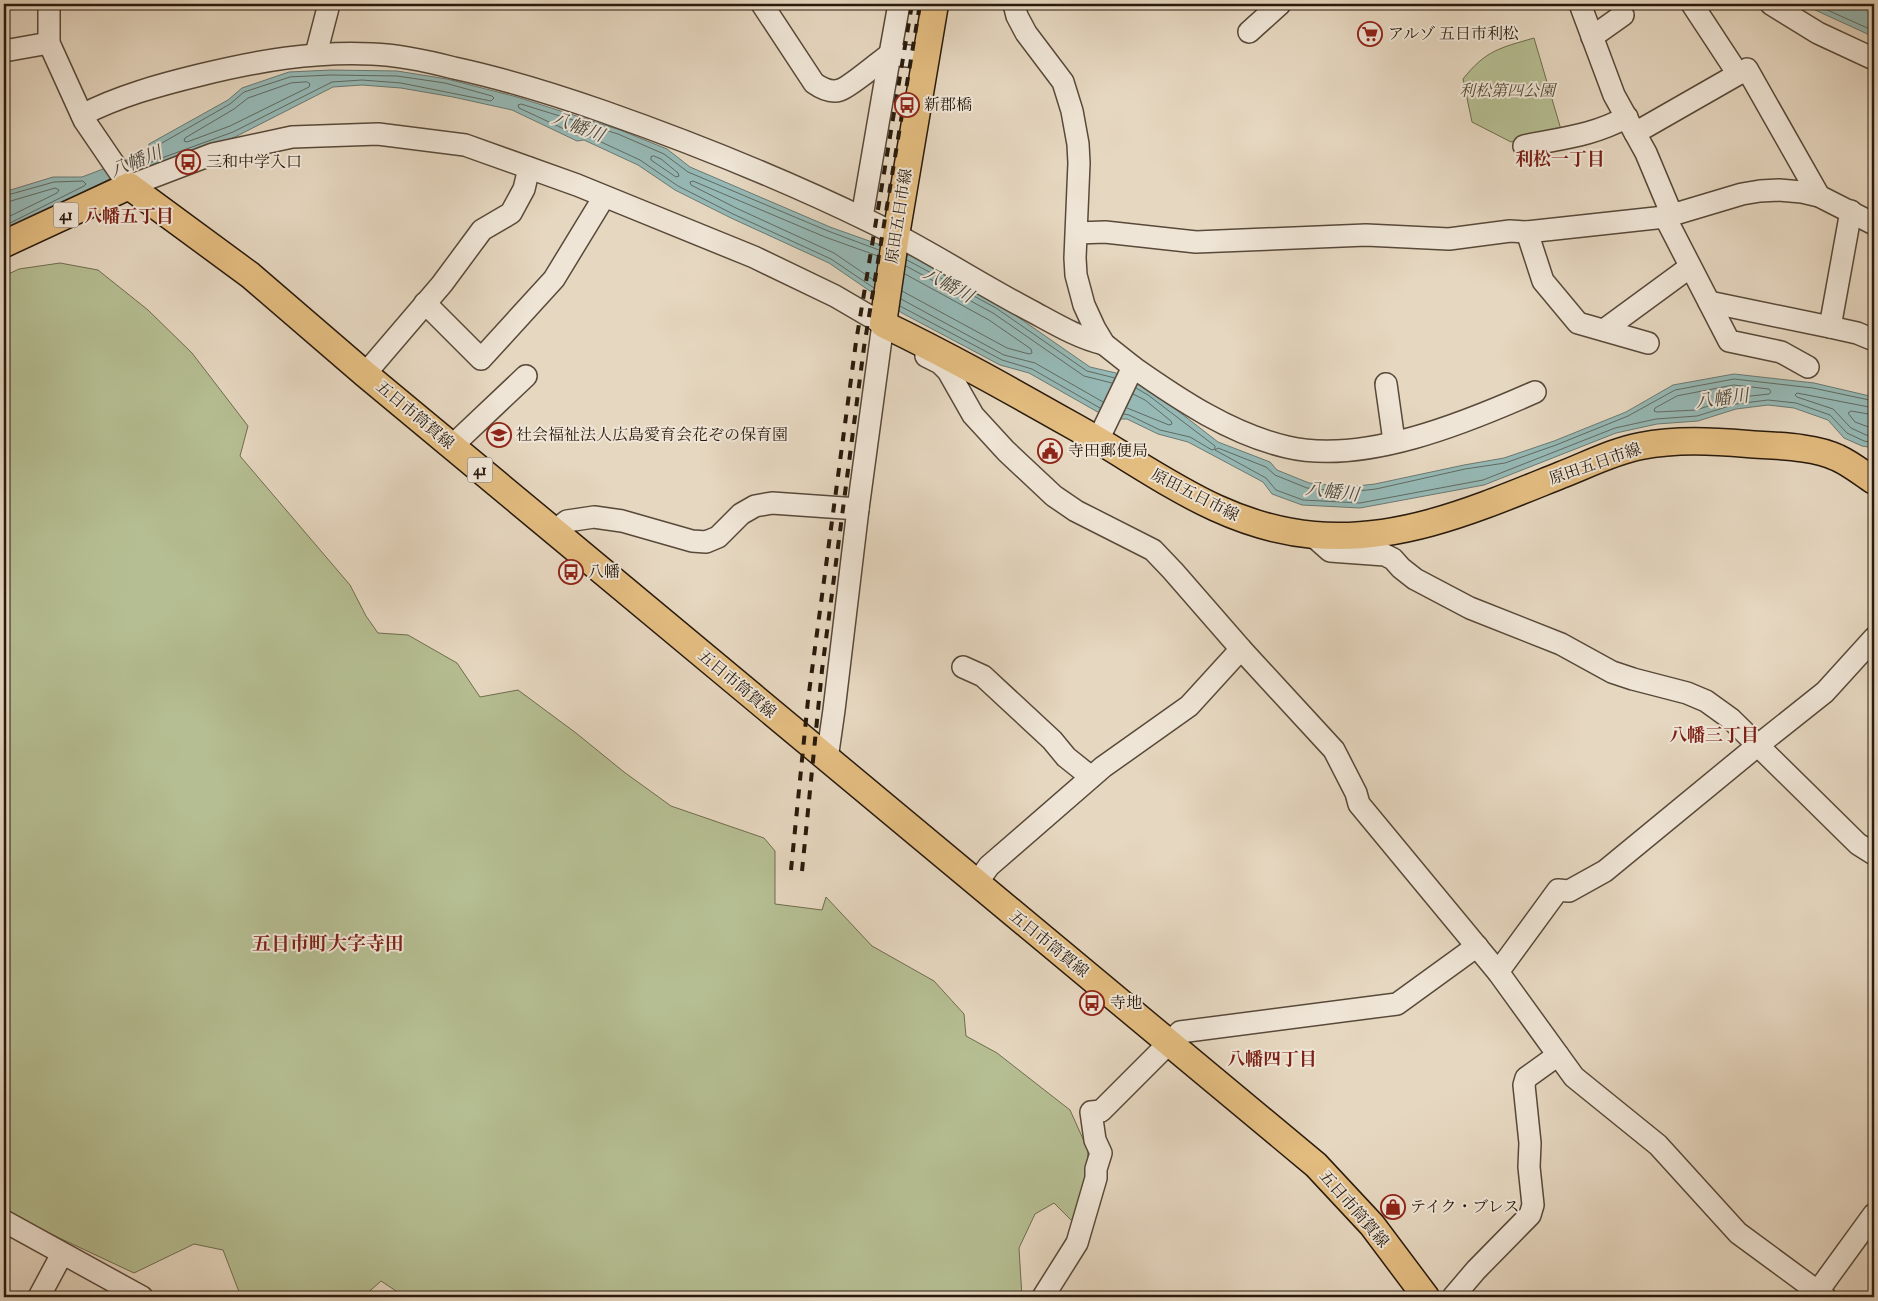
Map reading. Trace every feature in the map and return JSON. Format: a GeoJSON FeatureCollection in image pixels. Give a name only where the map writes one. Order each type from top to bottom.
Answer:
{"type":"FeatureCollection","features":[{"type":"Feature","properties":{"kind":"main road","name":"原田五日市線"},"geometry":{"type":"LineString","coordinates":[[935,4],[895,238],[888,323],[1099,437],[1184,493],[1223,512],[1256,525],[1312,535],[1365,535],[1401,530],[1459,515],[1606,457],[1640,446],[1704,442],[1819,451],[1837,457],[1874,481]]}},
{"type":"Feature","properties":{"kind":"main road","name":"41"},"geometry":{"type":"LineString","coordinates":[[4,244],[126,181]]}},
{"type":"Feature","properties":{"kind":"main road","name":"五日市筒賀線"},"geometry":{"type":"LineString","coordinates":[[126,181],[250,274],[365,374],[1316,1165],[1372,1225],[1426,1297]]}},
{"type":"Feature","properties":{"kind":"street"},"geometry":{"type":"LineString","coordinates":[[49,4],[49,43],[83,117],[126,181],[213,154],[292,137],[378,134],[465,145],[577,185],[754,257],[888,323],[903,344],[940,363],[948,371],[973,415],[1006,451],[1054,496],[1076,511],[1153,550],[1173,571],[1241,649],[1334,750],[1356,793],[1359,804],[1498,972],[1558,1055],[1582,1084],[1658,1146],[1738,1233],[1821,1294],[1874,1214]]}},
{"type":"Feature","properties":{"kind":"street"},"geometry":{"type":"LineString","coordinates":[[316,54],[329,4]]}},
{"type":"Feature","properties":{"kind":"street"},"geometry":{"type":"LineString","coordinates":[[762,4],[814,83],[821,88],[841,90],[890,54],[925,58]]}},
{"type":"Feature","properties":{"kind":"street"},"geometry":{"type":"LineString","coordinates":[[862,218],[899,4]]}},
{"type":"Feature","properties":{"kind":"street"},"geometry":{"type":"LineString","coordinates":[[1014,4],[1017,16],[1026,32],[1063,82],[1072,111],[1078,144],[1079,163],[1075,258],[1076,274],[1084,306],[1104,344],[1132,369],[1191,405],[1256,438],[1288,448],[1326,452],[1362,448],[1420,435],[1463,421],[1535,392]]}},
{"type":"Feature","properties":{"kind":"street"},"geometry":{"type":"LineString","coordinates":[[1249,32],[1280,4]]}},
{"type":"Feature","properties":{"kind":"street"},"geometry":{"type":"LineString","coordinates":[[1580,4],[1614,95],[1655,173],[1669,216],[1690,268],[1729,341],[1781,352],[1808,367]]}},
{"type":"Feature","properties":{"kind":"street"},"geometry":{"type":"LineString","coordinates":[[1692,4],[1738,74]]}},
{"type":"Feature","properties":{"kind":"street"},"geometry":{"type":"LineString","coordinates":[[1771,4],[1818,33],[1874,59]]}},
{"type":"Feature","properties":{"kind":"street"},"geometry":{"type":"LineString","coordinates":[[1592,37],[1623,15]]}},
{"type":"Feature","properties":{"kind":"street"},"geometry":{"type":"LineString","coordinates":[[4,51],[49,43]]}},
{"type":"Feature","properties":{"kind":"street"},"geometry":{"type":"LineString","coordinates":[[83,117],[107,102],[172,82],[246,64],[316,54],[374,54],[418,59],[541,90],[693,143],[862,218],[1014,303],[1087,340],[1104,344]]}},
{"type":"Feature","properties":{"kind":"street"},"geometry":{"type":"LineString","coordinates":[[1524,146],[1589,134],[1609,127],[1631,125],[1747,69],[1820,196]]}},
{"type":"Feature","properties":{"kind":"street"},"geometry":{"type":"LineString","coordinates":[[365,374],[425,304],[482,230],[511,213],[524,189],[528,168]]}},
{"type":"Feature","properties":{"kind":"street"},"geometry":{"type":"LineString","coordinates":[[1077,233],[1105,232],[1196,242],[1366,235],[1449,239],[1510,230],[1527,232],[1669,216],[1742,194],[1760,191],[1794,191],[1820,196],[1874,224]]}},
{"type":"Feature","properties":{"kind":"street"},"geometry":{"type":"LineString","coordinates":[[425,304],[481,359],[554,279],[604,197]]}},
{"type":"Feature","properties":{"kind":"street"},"geometry":{"type":"LineString","coordinates":[[1830,327],[1851,211]]}},
{"type":"Feature","properties":{"kind":"street"},"geometry":{"type":"LineString","coordinates":[[1527,232],[1543,281],[1578,322],[1648,343]]}},
{"type":"Feature","properties":{"kind":"street"},"geometry":{"type":"LineString","coordinates":[[1604,330],[1690,268]]}},
{"type":"Feature","properties":{"kind":"street"},"geometry":{"type":"LineString","coordinates":[[1709,302],[1857,333],[1874,340]]}},
{"type":"Feature","properties":{"kind":"street"},"geometry":{"type":"LineString","coordinates":[[827,759],[858,509],[888,323]]}},
{"type":"Feature","properties":{"kind":"street"},"geometry":{"type":"LineString","coordinates":[[1099,437],[1132,369]]}},
{"type":"Feature","properties":{"kind":"street"},"geometry":{"type":"LineString","coordinates":[[452,446],[526,376]]}},
{"type":"Feature","properties":{"kind":"street"},"geometry":{"type":"LineString","coordinates":[[1386,384],[1394,442]]}},
{"type":"Feature","properties":{"kind":"street"},"geometry":{"type":"LineString","coordinates":[[554,531],[567,521],[594,517],[622,520],[692,541],[706,542],[718,537],[741,514],[755,506],[772,503],[858,509]]}},
{"type":"Feature","properties":{"kind":"street"},"geometry":{"type":"LineString","coordinates":[[1312,535],[1330,551],[1385,555],[1393,559],[1401,568],[1415,578],[1470,608],[1561,644],[1612,672],[1706,701],[1731,719],[1858,844],[1874,854]]}},
{"type":"Feature","properties":{"kind":"street"},"geometry":{"type":"LineString","coordinates":[[1498,972],[1558,890],[1568,891],[1605,871],[1825,692],[1874,638]]}},
{"type":"Feature","properties":{"kind":"street"},"geometry":{"type":"LineString","coordinates":[[976,884],[989,866],[1091,777],[1189,706],[1241,649]]}},
{"type":"Feature","properties":{"kind":"street"},"geometry":{"type":"LineString","coordinates":[[963,667],[983,676],[1052,740],[1066,756],[1091,777]]}},
{"type":"Feature","properties":{"kind":"street"},"geometry":{"type":"LineString","coordinates":[[1043,1297],[1077,1243],[1096,1178],[1096,1169],[1101,1153],[1096,1140],[1091,1112],[1101,1110],[1180,1032],[1397,1004],[1477,946]]}},
{"type":"Feature","properties":{"kind":"street"},"geometry":{"type":"LineString","coordinates":[[1453,1297],[1476,1270],[1530,1215],[1532,1205],[1529,1167],[1530,1143],[1524,1084],[1526,1078],[1558,1055]]}},
{"type":"Feature","properties":{"kind":"street"},"geometry":{"type":"LineString","coordinates":[[4,1221],[62,1254],[116,1291],[142,1297]]}},
{"type":"Feature","properties":{"kind":"street"},"geometry":{"type":"LineString","coordinates":[[39,1297],[62,1254]]}},
{"type":"Feature","properties":{"kind":"green space","name":"利松第四公園"},"geometry":{"type":"Polygon","coordinates":[[[1534,38],[1562,133],[1532,134],[1511,142],[1472,122],[1463,79],[1471,69],[1494,51],[1534,38]]]}},
{"type":"Feature","properties":{"kind":"green space"},"geometry":{"type":"Polygon","coordinates":[[[60,263],[98,270],[148,310],[192,353],[248,426],[240,456],[350,585],[366,616],[378,633],[408,635],[457,663],[480,697],[518,690],[671,806],[764,838],[775,851],[775,904],[822,910],[826,897],[872,946],[934,981],[964,1014],[966,1036],[997,1053],[1070,1110],[1088,1150],[1085,1198],[1074,1223],[1054,1203],[1035,1214],[1019,1248],[1022,1297],[405,1297],[381,1281],[363,1297],[241,1297],[223,1250],[194,1244],[134,1273],[4,1212],[4,276],[19,269],[60,263]]]}},
{"type":"Feature","properties":{"kind":"water"},"geometry":{"type":"Polygon","coordinates":[[[1802,4],[1869,4],[1874,6],[1874,37],[1802,4]]]}},
{"type":"Feature","properties":{"kind":"water","name":"八幡川"},"geometry":{"type":"Polygon","coordinates":[[[331,70],[397,71],[447,79],[517,97],[620,130],[667,149],[690,167],[830,227],[917,258],[999,304],[1090,367],[1116,373],[1151,390],[1218,442],[1270,462],[1277,470],[1309,483],[1348,487],[1375,484],[1504,458],[1554,441],[1626,412],[1673,385],[1734,374],[1814,383],[1874,397],[1874,448],[1862,446],[1844,438],[1828,420],[1794,408],[1768,405],[1736,409],[1698,421],[1657,424],[1616,433],[1484,485],[1360,508],[1302,505],[1272,494],[1263,482],[1188,442],[1158,434],[1127,419],[1110,419],[1029,373],[1000,365],[902,313],[829,263],[675,190],[638,165],[584,140],[577,141],[512,110],[401,88],[362,85],[333,87],[235,137],[147,169],[138,165],[4,231],[4,192],[53,177],[82,177],[148,152],[149,144],[228,100],[242,88],[289,72],[331,70]]]}},
{"type":"Feature","properties":{"kind":"railway"},"geometry":{"type":"LineString","coordinates":[[791,870],[808,700],[856,342],[912,4]]}},
{"type":"Feature","properties":{"kind":"railway"},"geometry":{"type":"LineString","coordinates":[[802,871],[822,670],[864,347],[920,4]]}},
{"type":"Feature","properties":{"kind":"place","name":"アルゾ 五日市利松"},"geometry":{"type":"Point","coordinates":[1370,34]}},
{"type":"Feature","properties":{"kind":"place","name":"新郡橋"},"geometry":{"type":"Point","coordinates":[907,105]}},
{"type":"Feature","properties":{"kind":"place","name":"三和中学入口"},"geometry":{"type":"Point","coordinates":[188,162]}},
{"type":"Feature","properties":{"kind":"place","name":"社会福祉法人広島愛育会花ぞの保育園"},"geometry":{"type":"Point","coordinates":[499,435]}},
{"type":"Feature","properties":{"kind":"place","name":"寺田郵便局"},"geometry":{"type":"Point","coordinates":[1050,451]}},
{"type":"Feature","properties":{"kind":"place","name":"八幡"},"geometry":{"type":"Point","coordinates":[571,572]}},
{"type":"Feature","properties":{"kind":"place","name":"寺地"},"geometry":{"type":"Point","coordinates":[1092,1003]}},
{"type":"Feature","properties":{"kind":"place","name":"テイク・ブレス"},"geometry":{"type":"Point","coordinates":[1393,1207]}},
{"type":"Feature","properties":{"kind":"district","name":"利松一丁目"},"geometry":{"type":"Point","coordinates":[1560,159]}},
{"type":"Feature","properties":{"kind":"district","name":"八幡五丁目"},"geometry":{"type":"Point","coordinates":[129,216]}},
{"type":"Feature","properties":{"kind":"district","name":"八幡三丁目"},"geometry":{"type":"Point","coordinates":[1714,735]}},
{"type":"Feature","properties":{"kind":"district","name":"五日市町大字寺田"},"geometry":{"type":"Point","coordinates":[328,944]}},
{"type":"Feature","properties":{"kind":"district","name":"八幡四丁目"},"geometry":{"type":"Point","coordinates":[1272,1059]}}]}
